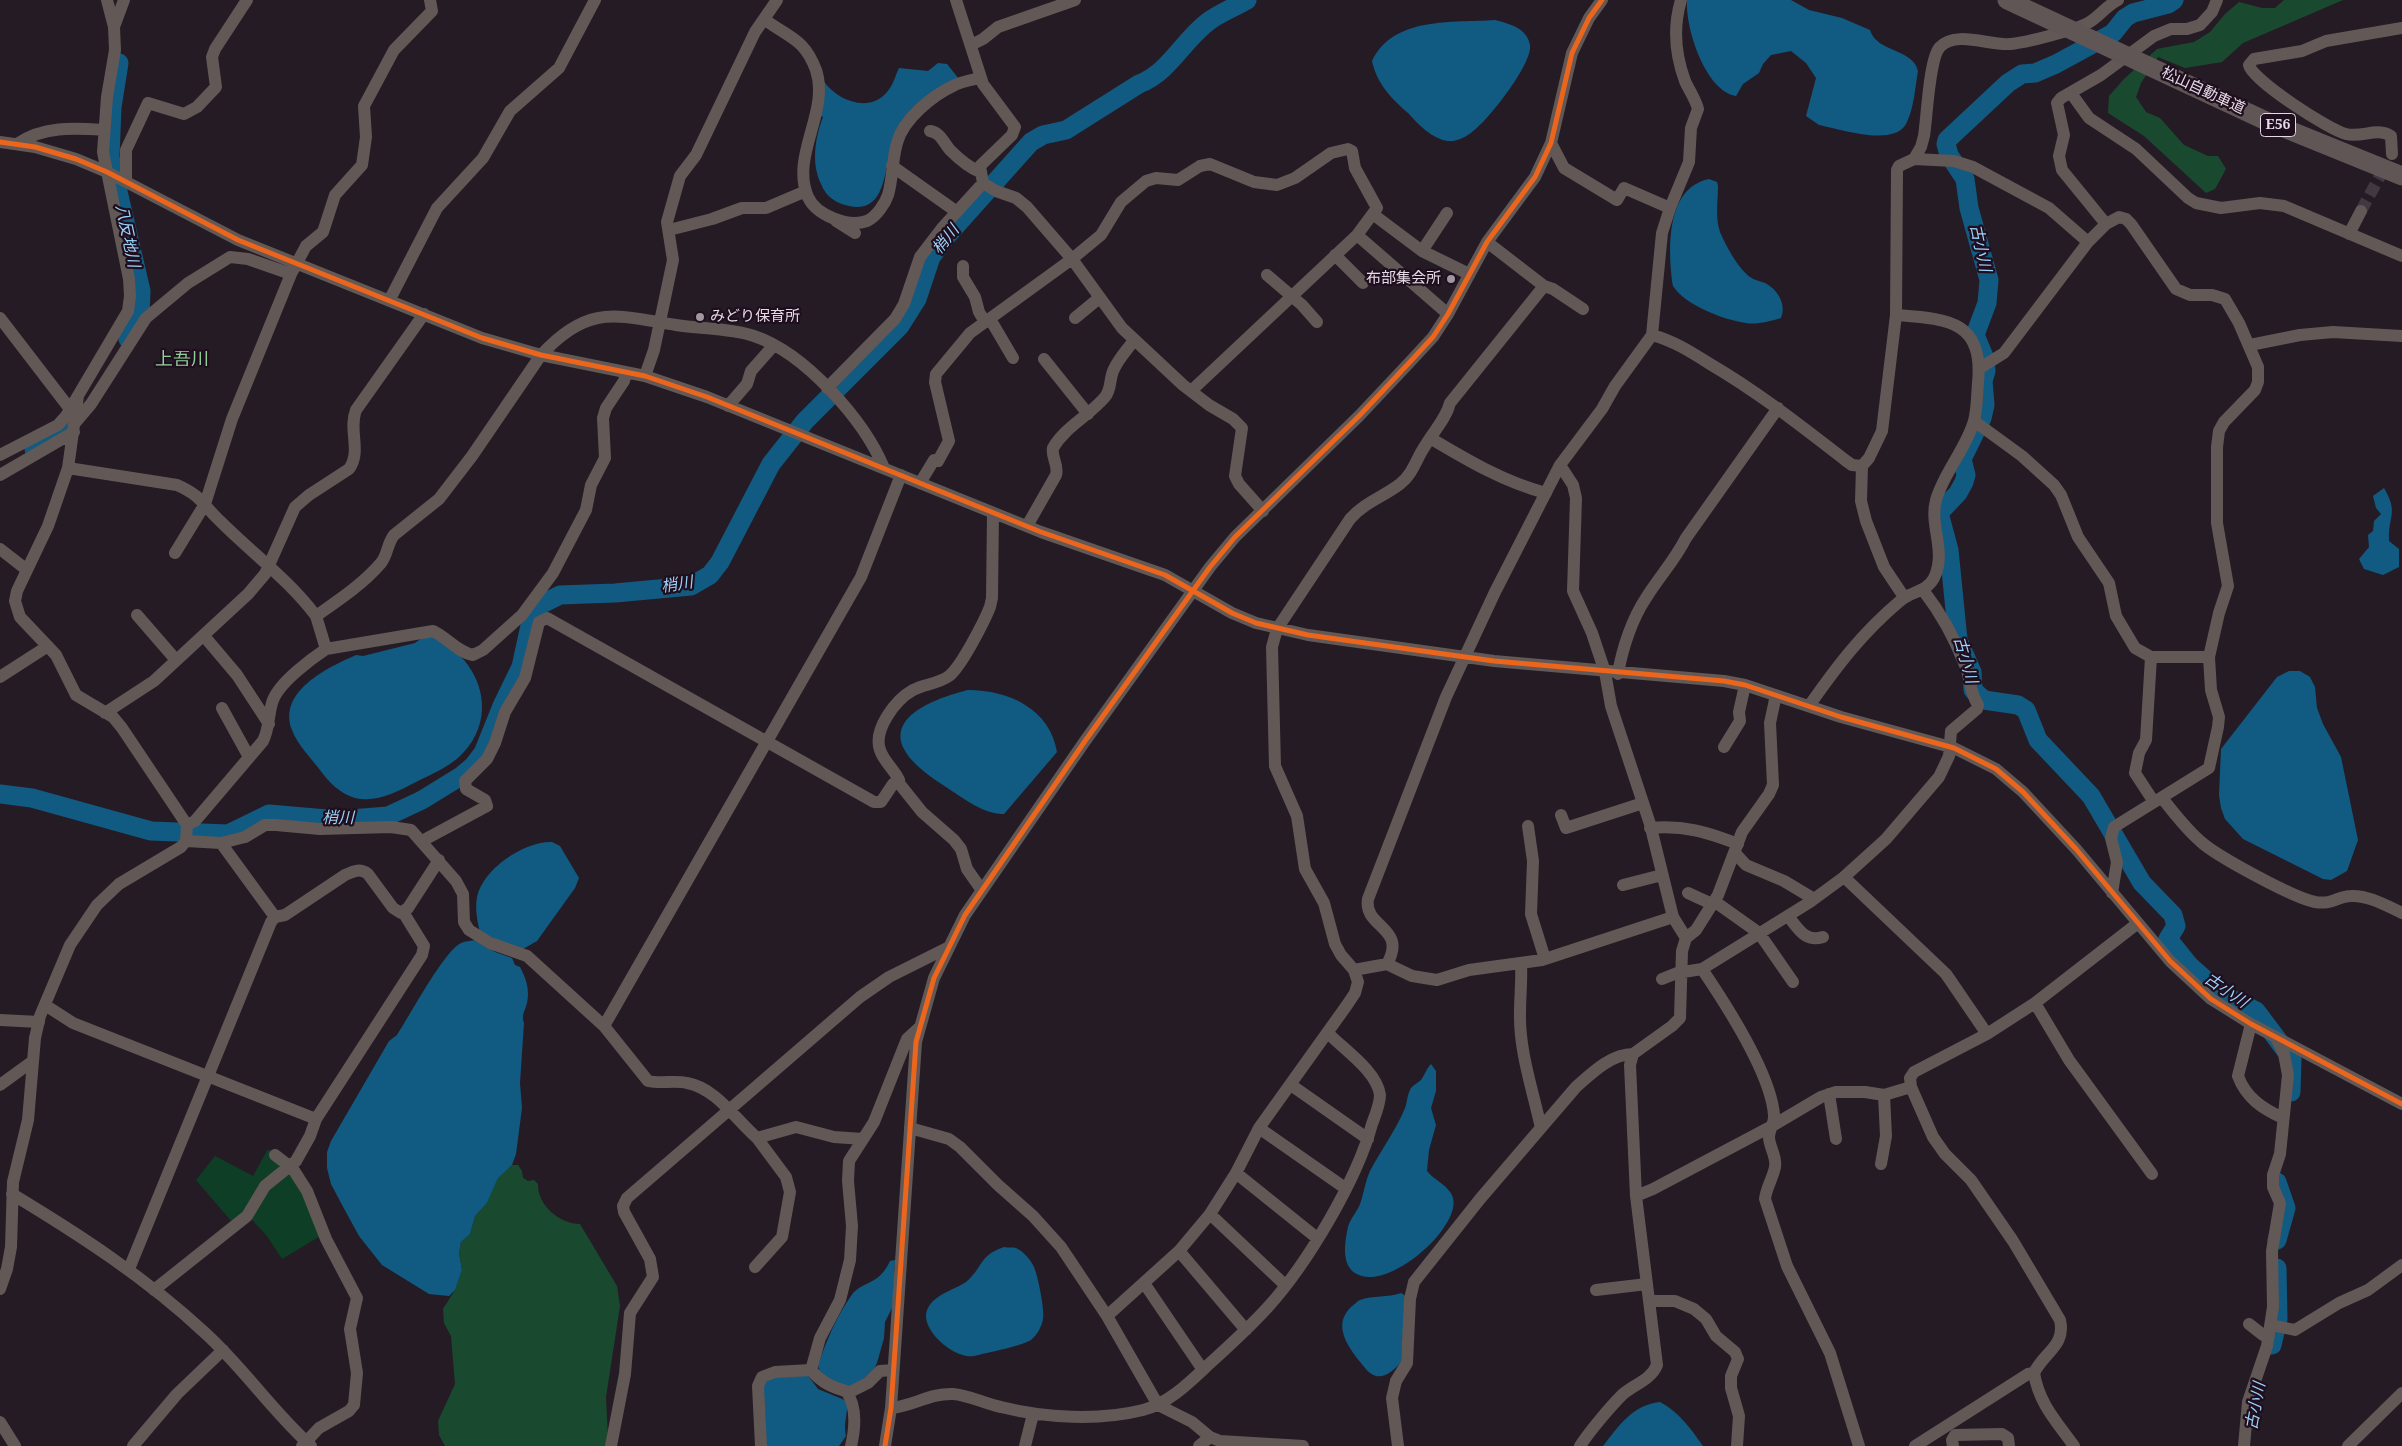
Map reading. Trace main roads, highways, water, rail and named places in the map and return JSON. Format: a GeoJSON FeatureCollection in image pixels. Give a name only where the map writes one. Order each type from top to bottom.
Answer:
{"type":"FeatureCollection","features":[{"type":"Feature","properties":{"kind":"highway","name":"松山自動車道"},"geometry":{"type":"LineString","coordinates":[[2007,0],[2264,120],[2402,176]]}},
{"type":"Feature","properties":{"kind":"water"},"geometry":{"type":"Polygon","coordinates":[[[1687,0],[1791,0],[1809,10],[1842,18],[1870,30],[1880,43],[1909,58],[1915,64],[1918,71],[1913,105],[1906,124],[1899,131],[1878,135],[1852,133],[1819,125],[1806,116],[1816,78],[1806,63],[1791,51],[1771,55],[1763,64],[1759,73],[1743,84],[1736,96],[1725,92],[1706,71],[1699,56],[1689,26],[1687,0]]]}},
{"type":"Feature","properties":{"kind":"water"},"geometry":{"type":"Polygon","coordinates":[[[1495,20],[1517,28],[1525,34],[1530,45],[1524,65],[1508,91],[1479,126],[1464,137],[1454,141],[1442,140],[1421,126],[1390,96],[1377,77],[1372,61],[1382,46],[1394,36],[1409,29],[1444,22],[1495,20]]]}},
{"type":"Feature","properties":{"kind":"water"},"geometry":{"type":"Polygon","coordinates":[[[938,63],[947,64],[959,79],[902,120],[891,146],[885,177],[874,201],[864,206],[849,206],[832,199],[821,184],[815,159],[816,142],[823,117],[819,115],[823,80],[844,98],[853,102],[871,102],[880,99],[887,92],[899,68],[928,71],[938,63]]]}},
{"type":"Feature","properties":{"kind":"water"},"geometry":{"type":"Polygon","coordinates":[[[1709,179],[1717,182],[1718,221],[1720,232],[1726,244],[1746,273],[1752,278],[1765,283],[1777,293],[1783,307],[1781,318],[1754,323],[1727,319],[1686,299],[1673,286],[1670,256],[1673,223],[1677,208],[1684,195],[1695,185],[1709,179]]]}},
{"type":"Feature","properties":{"kind":"water"},"geometry":{"type":"Polygon","coordinates":[[[2384,488],[2392,509],[2389,541],[2399,549],[2399,567],[2383,575],[2364,569],[2359,559],[2369,547],[2368,535],[2373,531],[2374,521],[2381,514],[2376,508],[2373,496],[2384,488]]]}},
{"type":"Feature","properties":{"kind":"water"},"geometry":{"type":"Polygon","coordinates":[[[423,637],[434,637],[445,643],[462,658],[472,672],[478,684],[482,710],[476,735],[468,747],[453,762],[401,789],[379,798],[363,799],[350,796],[331,783],[297,740],[292,730],[289,716],[292,704],[308,682],[332,666],[356,655],[363,656],[415,643],[423,637]]]}},
{"type":"Feature","properties":{"kind":"water"},"geometry":{"type":"Polygon","coordinates":[[[2289,671],[2300,671],[2310,677],[2315,687],[2317,708],[2323,724],[2341,757],[2358,840],[2347,871],[2331,880],[2323,879],[2243,839],[2225,819],[2221,808],[2219,795],[2221,749],[2277,677],[2289,671]]]}},
{"type":"Feature","properties":{"kind":"water"},"geometry":{"type":"Polygon","coordinates":[[[968,690],[998,694],[1012,698],[1025,705],[1037,713],[1053,737],[1057,752],[1004,814],[990,812],[975,806],[961,797],[924,772],[904,749],[901,736],[903,725],[910,716],[933,702],[968,690]]]}},
{"type":"Feature","properties":{"kind":"water"},"geometry":{"type":"Polygon","coordinates":[[[552,842],[560,846],[579,878],[575,888],[537,941],[523,949],[510,946],[480,932],[476,906],[477,897],[487,876],[506,859],[529,846],[552,842]]]}},
{"type":"Feature","properties":{"kind":"water"},"geometry":{"type":"Polygon","coordinates":[[[476,940],[495,952],[512,958],[515,965],[520,967],[527,984],[528,998],[523,1015],[520,1083],[522,1108],[516,1154],[512,1165],[498,1178],[487,1203],[475,1216],[470,1234],[461,1242],[459,1253],[462,1270],[455,1290],[449,1296],[429,1294],[382,1265],[359,1236],[331,1184],[327,1168],[327,1152],[331,1141],[389,1041],[397,1035],[436,971],[461,943],[476,940]]]}},
{"type":"Feature","properties":{"kind":"water"},"geometry":{"type":"Polygon","coordinates":[[[1431,1064],[1436,1071],[1436,1091],[1431,1108],[1436,1125],[1429,1150],[1427,1171],[1449,1190],[1453,1198],[1452,1211],[1434,1240],[1419,1255],[1402,1266],[1385,1274],[1368,1277],[1355,1273],[1348,1264],[1345,1252],[1349,1224],[1360,1204],[1370,1171],[1406,1106],[1410,1090],[1421,1080],[1431,1064]]]}},
{"type":"Feature","properties":{"kind":"water"},"geometry":{"type":"Polygon","coordinates":[[[1004,1247],[1019,1249],[1034,1267],[1043,1309],[1043,1319],[1040,1327],[1032,1339],[1022,1344],[974,1356],[957,1353],[948,1348],[933,1333],[928,1325],[926,1316],[928,1308],[935,1299],[966,1282],[989,1254],[1004,1247]]]}},
{"type":"Feature","properties":{"kind":"water"},"geometry":{"type":"Polygon","coordinates":[[[895,1260],[893,1306],[885,1322],[884,1338],[872,1374],[853,1387],[831,1381],[822,1375],[818,1365],[837,1320],[855,1291],[875,1279],[890,1261],[895,1260]]]}},
{"type":"Feature","properties":{"kind":"water"},"geometry":{"type":"Polygon","coordinates":[[[1401,1293],[1406,1296],[1401,1362],[1387,1374],[1376,1376],[1367,1371],[1347,1343],[1342,1328],[1345,1314],[1351,1307],[1365,1298],[1391,1296],[1401,1293]]]}},
{"type":"Feature","properties":{"kind":"water"},"geometry":{"type":"Polygon","coordinates":[[[806,1373],[818,1389],[847,1401],[846,1436],[839,1446],[765,1446],[763,1388],[765,1379],[806,1373]]]}},
{"type":"Feature","properties":{"kind":"water"},"geometry":{"type":"Polygon","coordinates":[[[1660,1402],[1679,1416],[1703,1446],[1603,1446],[1621,1424],[1634,1412],[1642,1407],[1660,1402]]]}},
{"type":"Feature","properties":{"kind":"waterway","name":"梢川"},"geometry":{"type":"LineString","coordinates":[[0,794],[32,798],[151,831],[228,834],[269,814],[338,820],[388,816],[422,800],[461,776],[473,766],[483,753],[502,706],[521,667],[531,621],[540,605],[560,595],[615,593],[691,586],[710,575],[720,562],[771,464],[805,421],[900,326],[917,299],[931,257],[945,238],[1031,142],[1043,135],[1066,130],[1150,79],[1168,64],[1191,37],[1209,21],[1247,0]]}},
{"type":"Feature","properties":{"kind":"waterway","name":"古小川"},"geometry":{"type":"LineString","coordinates":[[2174,0],[2168,4],[2133,13],[2125,18],[2113,33],[2056,64],[2035,73],[2022,74],[2008,83],[1947,140],[1946,144],[1949,155],[1965,179],[1969,208],[1989,280],[1987,303],[1975,335],[1985,359],[1986,371],[1983,381],[1985,405],[1982,418],[1962,459],[1966,475],[1964,482],[1958,493],[1939,513],[1949,550],[1958,640],[1972,672],[1973,690],[1984,700],[2018,705],[2026,710],[2038,740],[2091,796],[2142,883],[2173,915],[2176,926],[2168,939],[2189,965],[2209,983],[2226,996],[2256,1011],[2292,1059],[2291,1092]]}},
{"type":"Feature","properties":{"kind":"waterway","name":"八反地川"},"geometry":{"type":"LineString","coordinates":[[119,63],[112,107],[110,157],[141,291],[140,316],[128,339]]}},
{"type":"Feature","properties":{"kind":"waterway","name":"八反地川"},"geometry":{"type":"LineString","coordinates":[[34,449],[68,427]]}},
{"type":"Feature","properties":{"kind":"waterway","name":"古小川"},"geometry":{"type":"LineString","coordinates":[[2277,1182],[2286,1208],[2277,1240]]}},
{"type":"Feature","properties":{"kind":"waterway","name":"古小川"},"geometry":{"type":"LineString","coordinates":[[2272,1345],[2278,1319],[2277,1268]]}},
{"type":"Feature","properties":{"kind":"tunnel"},"geometry":{"type":"LineString","coordinates":[[2361,211],[2387,163]]}},
{"type":"Feature","properties":{"kind":"place","name":"布部集会所"},"geometry":{"type":"Point","coordinates":[1451,279]}},
{"type":"Feature","properties":{"kind":"place","name":"みどり保育所"},"geometry":{"type":"Point","coordinates":[700,317]}},
{"type":"Feature","properties":{"kind":"district","name":"上吾川"},"geometry":{"type":"Point","coordinates":[182,360]}}]}
